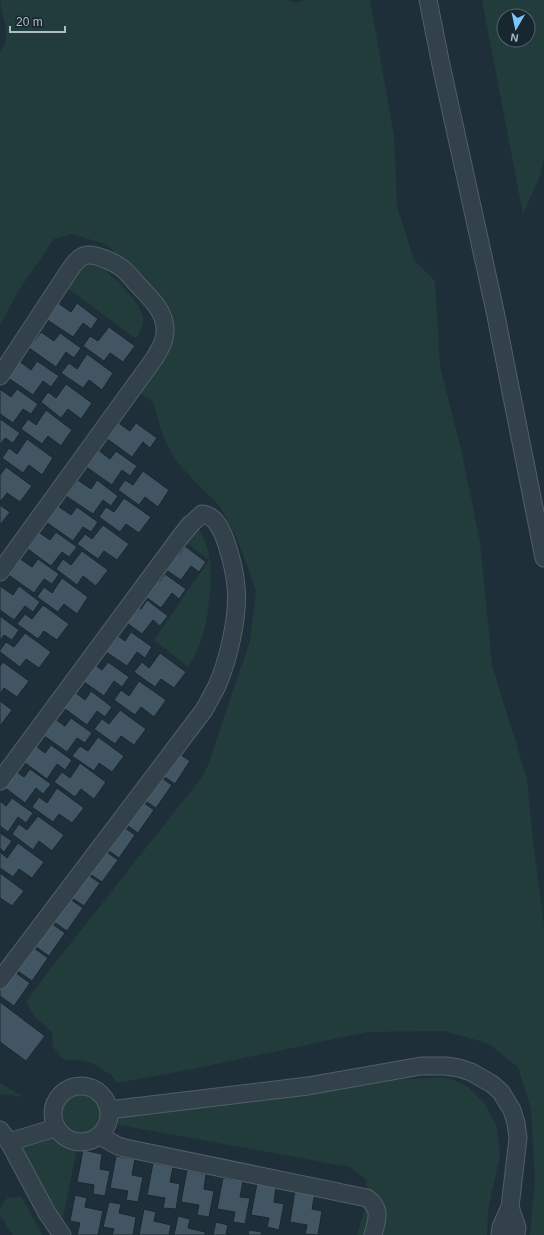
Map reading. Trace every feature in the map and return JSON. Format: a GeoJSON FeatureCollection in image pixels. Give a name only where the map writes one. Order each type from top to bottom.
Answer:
{"type":"FeatureCollection","features":[{"type":"Feature","properties":{"kind":"street"},"geometry":{"type":"LineString","coordinates":[[428,0],[495,311],[544,558]]}},
{"type":"Feature","properties":{"kind":"street"},"geometry":{"type":"LineString","coordinates":[[0,376],[69,271],[81,257],[87,255],[95,256],[116,264],[124,270],[158,307],[164,318],[165,337],[163,344],[154,359],[0,572]]}},
{"type":"Feature","properties":{"kind":"street"},"geometry":{"type":"LineString","coordinates":[[0,781],[181,536],[202,514],[209,516],[217,523],[224,535],[231,558],[236,587],[236,613],[232,639],[216,687],[204,710],[0,980]]}},
{"type":"Feature","properties":{"kind":"street"},"geometry":{"type":"LineString","coordinates":[[109,1110],[308,1086],[421,1066],[446,1066],[459,1068],[471,1072],[492,1084],[500,1092],[512,1110],[516,1123],[518,1138],[510,1207],[500,1228],[500,1235]]}},
{"type":"Feature","properties":{"kind":"street"},"geometry":{"type":"LineString","coordinates":[[76,1086],[85,1086],[94,1089],[101,1094],[107,1102],[109,1110],[109,1119],[106,1128],[100,1136],[84,1143],[76,1142],[60,1134],[55,1128],[52,1119],[52,1110],[60,1094],[76,1086]]}},
{"type":"Feature","properties":{"kind":"street"},"geometry":{"type":"LineString","coordinates":[[55,1128],[4,1136],[46,1213],[62,1235]]}},
{"type":"Feature","properties":{"kind":"street"},"geometry":{"type":"LineString","coordinates":[[100,1136],[118,1146],[125,1148],[367,1198],[375,1206],[377,1213],[377,1220],[373,1235]]}},
{"type":"Feature","properties":{"kind":"street"},"geometry":{"type":"LineString","coordinates":[[510,1207],[517,1228],[516,1235]]}},
{"type":"Feature","properties":{"kind":"green space"},"geometry":{"type":"Polygon","coordinates":[[[0,0],[287,0],[296,3],[306,0],[370,0],[394,136],[397,206],[414,260],[435,281],[440,367],[462,453],[480,542],[492,665],[527,779],[544,926],[544,1235],[530,1235],[535,1180],[531,1109],[518,1067],[487,1043],[444,1031],[367,1032],[193,1069],[117,1083],[111,1075],[92,1063],[77,1060],[65,1060],[60,1056],[53,1047],[52,1032],[36,1018],[26,1002],[51,968],[202,777],[208,765],[250,641],[256,591],[237,538],[219,505],[193,480],[175,459],[163,437],[153,402],[135,390],[168,332],[137,271],[105,244],[72,234],[54,239],[19,290],[0,325],[0,53],[6,40],[6,27],[0,0]]]}},
{"type":"Feature","properties":{"kind":"green space"},"geometry":{"type":"Polygon","coordinates":[[[482,0],[544,0],[544,157],[540,176],[523,214],[482,0]]]}},
{"type":"Feature","properties":{"kind":"green space"},"geometry":{"type":"Polygon","coordinates":[[[96,262],[124,288],[141,311],[143,323],[136,339],[59,282],[75,263],[96,262]]]}},
{"type":"Feature","properties":{"kind":"green space"},"geometry":{"type":"Polygon","coordinates":[[[182,516],[190,516],[204,539],[208,551],[211,576],[209,603],[204,629],[197,651],[188,667],[154,640],[209,560],[172,532],[182,516]]]}},
{"type":"Feature","properties":{"kind":"green space"},"geometry":{"type":"Polygon","coordinates":[[[446,1077],[467,1086],[485,1104],[497,1127],[500,1156],[488,1209],[487,1235],[357,1235],[368,1195],[366,1179],[350,1167],[114,1124],[121,1111],[390,1080],[446,1077]]]}},
{"type":"Feature","properties":{"kind":"green space"},"geometry":{"type":"Polygon","coordinates":[[[0,1083],[24,1097],[0,1094],[0,1083]]]}},
{"type":"Feature","properties":{"kind":"green space"},"geometry":{"type":"Polygon","coordinates":[[[85,1091],[95,1093],[103,1099],[109,1107],[111,1117],[109,1127],[103,1135],[95,1141],[85,1143],[75,1141],[67,1135],[61,1127],[59,1117],[61,1107],[67,1099],[75,1093],[85,1091]]]}},
{"type":"Feature","properties":{"kind":"green space"},"geometry":{"type":"Polygon","coordinates":[[[39,1136],[78,1143],[61,1227],[22,1153],[25,1145],[39,1136]]]}},
{"type":"Feature","properties":{"kind":"green space"},"geometry":{"type":"Polygon","coordinates":[[[22,1197],[42,1235],[13,1235],[0,1215],[0,1209],[7,1198],[22,1197]]]}},
{"type":"Feature","properties":{"kind":"building"},"geometry":{"type":"Polygon","coordinates":[[[58,303],[71,312],[77,303],[98,319],[91,329],[83,323],[73,337],[46,319],[58,303]]]}},
{"type":"Feature","properties":{"kind":"building"},"geometry":{"type":"Polygon","coordinates":[[[109,327],[135,346],[123,362],[110,353],[104,361],[83,346],[90,336],[98,341],[109,327]]]}},
{"type":"Feature","properties":{"kind":"building"},"geometry":{"type":"Polygon","coordinates":[[[41,332],[54,341],[60,333],[81,348],[74,358],[66,352],[56,367],[29,348],[41,332]]]}},
{"type":"Feature","properties":{"kind":"building"},"geometry":{"type":"Polygon","coordinates":[[[87,354],[113,373],[102,390],[89,380],[83,388],[61,373],[69,363],[77,369],[87,354]]]}},
{"type":"Feature","properties":{"kind":"building"},"geometry":{"type":"Polygon","coordinates":[[[18,360],[31,370],[37,361],[59,376],[51,387],[43,381],[33,395],[7,377],[18,360]]]}},
{"type":"Feature","properties":{"kind":"building"},"geometry":{"type":"Polygon","coordinates":[[[66,384],[92,403],[81,419],[68,409],[61,418],[41,402],[48,392],[56,398],[66,384]]]}},
{"type":"Feature","properties":{"kind":"building"},"geometry":{"type":"Polygon","coordinates":[[[0,389],[11,397],[17,389],[38,404],[31,414],[23,409],[13,423],[0,414],[0,389]]]}},
{"type":"Feature","properties":{"kind":"building"},"geometry":{"type":"Polygon","coordinates":[[[46,410],[72,430],[61,446],[48,436],[42,444],[21,429],[28,419],[36,425],[46,410]]]}},
{"type":"Feature","properties":{"kind":"building"},"geometry":{"type":"Polygon","coordinates":[[[0,419],[20,433],[13,443],[5,438],[0,445],[0,419]]]}},
{"type":"Feature","properties":{"kind":"building"},"geometry":{"type":"Polygon","coordinates":[[[117,422],[130,431],[136,423],[157,438],[150,448],[143,442],[132,457],[106,438],[117,422]]]}},
{"type":"Feature","properties":{"kind":"building"},"geometry":{"type":"Polygon","coordinates":[[[27,439],[53,458],[42,475],[29,465],[23,473],[2,458],[9,448],[17,454],[27,439]]]}},
{"type":"Feature","properties":{"kind":"building"},"geometry":{"type":"Polygon","coordinates":[[[97,449],[110,459],[116,451],[137,466],[130,476],[122,470],[112,485],[85,466],[97,449]]]}},
{"type":"Feature","properties":{"kind":"building"},"geometry":{"type":"Polygon","coordinates":[[[6,467],[32,486],[20,502],[7,493],[1,501],[0,500],[0,475],[6,467]]]}},
{"type":"Feature","properties":{"kind":"building"},"geometry":{"type":"Polygon","coordinates":[[[143,471],[169,490],[158,507],[145,497],[139,505],[118,490],[125,480],[133,485],[143,471]]]}},
{"type":"Feature","properties":{"kind":"building"},"geometry":{"type":"Polygon","coordinates":[[[78,480],[91,489],[97,480],[118,496],[111,506],[103,500],[93,514],[66,496],[78,480]]]}},
{"type":"Feature","properties":{"kind":"building"},"geometry":{"type":"Polygon","coordinates":[[[124,498],[151,517],[139,533],[126,524],[120,532],[99,517],[106,507],[114,512],[124,498]]]}},
{"type":"Feature","properties":{"kind":"building"},"geometry":{"type":"Polygon","coordinates":[[[0,505],[10,512],[0,525],[0,505]]]}},
{"type":"Feature","properties":{"kind":"building"},"geometry":{"type":"Polygon","coordinates":[[[58,506],[71,515],[77,507],[98,522],[91,532],[83,527],[73,541],[46,522],[58,506]]]}},
{"type":"Feature","properties":{"kind":"building"},"geometry":{"type":"Polygon","coordinates":[[[103,525],[129,544],[117,560],[104,551],[98,559],[77,544],[85,534],[92,539],[103,525]]]}},
{"type":"Feature","properties":{"kind":"building"},"geometry":{"type":"Polygon","coordinates":[[[37,531],[50,540],[56,532],[77,547],[69,557],[62,552],[51,566],[25,547],[37,531]]]}},
{"type":"Feature","properties":{"kind":"building"},"geometry":{"type":"Polygon","coordinates":[[[166,546],[179,555],[185,546],[206,562],[199,572],[191,566],[181,580],[154,562],[166,546]]]}},
{"type":"Feature","properties":{"kind":"building"},"geometry":{"type":"Polygon","coordinates":[[[82,551],[108,570],[96,586],[83,576],[77,585],[56,569],[63,559],[71,565],[82,551]]]}},
{"type":"Feature","properties":{"kind":"building"},"geometry":{"type":"Polygon","coordinates":[[[19,558],[32,567],[38,559],[59,574],[52,584],[44,579],[34,593],[7,574],[19,558]]]}},
{"type":"Feature","properties":{"kind":"building"},"geometry":{"type":"Polygon","coordinates":[[[146,573],[159,582],[165,574],[186,589],[179,599],[172,593],[161,608],[135,589],[146,573]]]}},
{"type":"Feature","properties":{"kind":"building"},"geometry":{"type":"Polygon","coordinates":[[[62,578],[88,597],[77,614],[64,604],[58,612],[37,597],[44,587],[52,593],[62,578]]]}},
{"type":"Feature","properties":{"kind":"building"},"geometry":{"type":"Polygon","coordinates":[[[0,586],[13,595],[19,586],[40,602],[33,612],[25,606],[14,620],[0,610],[0,586]]]}},
{"type":"Feature","properties":{"kind":"building"},"geometry":{"type":"Polygon","coordinates":[[[128,599],[141,609],[147,600],[168,616],[160,626],[153,620],[142,634],[116,615],[128,599]]]}},
{"type":"Feature","properties":{"kind":"building"},"geometry":{"type":"Polygon","coordinates":[[[43,605],[69,624],[57,640],[44,631],[38,639],[17,624],[25,614],[32,619],[43,605]]]}},
{"type":"Feature","properties":{"kind":"building"},"geometry":{"type":"Polygon","coordinates":[[[0,616],[19,630],[12,640],[4,635],[0,641],[0,616]]]}},
{"type":"Feature","properties":{"kind":"building"},"geometry":{"type":"Polygon","coordinates":[[[112,632],[125,641],[131,632],[152,647],[145,658],[137,652],[127,666],[100,648],[112,632]]]}},
{"type":"Feature","properties":{"kind":"building"},"geometry":{"type":"Polygon","coordinates":[[[25,633],[51,652],[39,668],[26,659],[20,667],[0,652],[6,642],[14,647],[25,633]]]}},
{"type":"Feature","properties":{"kind":"building"},"geometry":{"type":"Polygon","coordinates":[[[160,653],[186,672],[174,688],[161,679],[155,687],[134,672],[142,662],[149,668],[160,653]]]}},
{"type":"Feature","properties":{"kind":"building"},"geometry":{"type":"Polygon","coordinates":[[[89,661],[102,670],[108,662],[129,677],[122,687],[114,681],[104,696],[77,677],[89,661]]]}},
{"type":"Feature","properties":{"kind":"building"},"geometry":{"type":"Polygon","coordinates":[[[3,662],[29,681],[17,697],[4,688],[0,694],[0,666],[3,662]]]}},
{"type":"Feature","properties":{"kind":"building"},"geometry":{"type":"Polygon","coordinates":[[[139,681],[166,700],[154,717],[141,707],[135,715],[114,700],[121,690],[129,696],[139,681]]]}},
{"type":"Feature","properties":{"kind":"building"},"geometry":{"type":"Polygon","coordinates":[[[72,690],[85,700],[91,691],[112,707],[105,717],[97,711],[87,725],[61,706],[72,690]]]}},
{"type":"Feature","properties":{"kind":"building"},"geometry":{"type":"Polygon","coordinates":[[[0,701],[12,710],[0,726],[0,701]]]}},
{"type":"Feature","properties":{"kind":"building"},"geometry":{"type":"Polygon","coordinates":[[[120,710],[146,729],[134,745],[121,736],[115,744],[94,729],[102,719],[109,724],[120,710]]]}},
{"type":"Feature","properties":{"kind":"building"},"geometry":{"type":"Polygon","coordinates":[[[52,717],[65,726],[71,718],[92,733],[85,743],[77,738],[67,752],[40,733],[52,717]]]}},
{"type":"Feature","properties":{"kind":"building"},"geometry":{"type":"Polygon","coordinates":[[[98,737],[124,756],[112,772],[99,763],[94,771],[72,756],[80,746],[88,751],[98,737]]]}},
{"type":"Feature","properties":{"kind":"building"},"geometry":{"type":"Polygon","coordinates":[[[32,743],[45,753],[51,745],[72,760],[65,770],[57,764],[47,779],[21,760],[32,743]]]}},
{"type":"Feature","properties":{"kind":"building"},"geometry":{"type":"Polygon","coordinates":[[[166,745],[190,761],[175,784],[150,767],[166,745]]]}},
{"type":"Feature","properties":{"kind":"building"},"geometry":{"type":"Polygon","coordinates":[[[80,763],[106,782],[94,799],[81,789],[75,797],[54,782],[62,772],[70,778],[80,763]]]}},
{"type":"Feature","properties":{"kind":"building"},"geometry":{"type":"Polygon","coordinates":[[[11,768],[24,777],[30,769],[51,784],[43,794],[36,788],[25,803],[0,784],[11,768]]]}},
{"type":"Feature","properties":{"kind":"building"},"geometry":{"type":"Polygon","coordinates":[[[148,769],[172,785],[156,808],[132,792],[148,769]]]}},
{"type":"Feature","properties":{"kind":"building"},"geometry":{"type":"Polygon","coordinates":[[[57,788],[84,808],[72,823],[59,814],[53,822],[32,807],[39,797],[47,803],[57,788]]]}},
{"type":"Feature","properties":{"kind":"building"},"geometry":{"type":"Polygon","coordinates":[[[130,793],[154,810],[138,833],[114,816],[130,793]]]}},
{"type":"Feature","properties":{"kind":"building"},"geometry":{"type":"Polygon","coordinates":[[[12,798],[33,813],[26,823],[18,817],[8,832],[0,826],[0,801],[6,806],[12,798]]]}},
{"type":"Feature","properties":{"kind":"building"},"geometry":{"type":"Polygon","coordinates":[[[38,816],[64,835],[52,851],[39,841],[33,850],[12,834],[19,824],[27,830],[38,816]]]}},
{"type":"Feature","properties":{"kind":"building"},"geometry":{"type":"Polygon","coordinates":[[[111,818],[135,835],[119,858],[95,841],[111,818]]]}},
{"type":"Feature","properties":{"kind":"building"},"geometry":{"type":"Polygon","coordinates":[[[0,833],[12,841],[4,852],[0,848],[0,833]]]}},
{"type":"Feature","properties":{"kind":"building"},"geometry":{"type":"Polygon","coordinates":[[[18,843],[44,862],[32,878],[19,869],[13,877],[0,868],[0,852],[7,858],[18,843]]]}},
{"type":"Feature","properties":{"kind":"building"},"geometry":{"type":"Polygon","coordinates":[[[94,843],[118,860],[102,882],[78,866],[94,843]]]}},
{"type":"Feature","properties":{"kind":"building"},"geometry":{"type":"Polygon","coordinates":[[[76,867],[100,883],[84,906],[60,890],[76,867]]]}},
{"type":"Feature","properties":{"kind":"building"},"geometry":{"type":"Polygon","coordinates":[[[0,873],[24,891],[12,906],[0,898],[0,873]]]}},
{"type":"Feature","properties":{"kind":"building"},"geometry":{"type":"Polygon","coordinates":[[[59,891],[83,908],[67,931],[43,914],[59,891]]]}},
{"type":"Feature","properties":{"kind":"building"},"geometry":{"type":"Polygon","coordinates":[[[41,916],[65,933],[49,956],[25,939],[41,916]]]}},
{"type":"Feature","properties":{"kind":"building"},"geometry":{"type":"Polygon","coordinates":[[[24,941],[48,958],[32,981],[8,964],[24,941]]]}},
{"type":"Feature","properties":{"kind":"building"},"geometry":{"type":"Polygon","coordinates":[[[6,966],[30,983],[14,1006],[0,996],[0,975],[6,966]]]}},
{"type":"Feature","properties":{"kind":"building"},"geometry":{"type":"Polygon","coordinates":[[[0,1002],[45,1036],[26,1061],[0,1042],[0,1002]]]}},
{"type":"Feature","properties":{"kind":"building"},"geometry":{"type":"Polygon","coordinates":[[[83,1150],[102,1154],[100,1169],[110,1171],[105,1196],[93,1194],[94,1185],[77,1182],[83,1150]]]}},
{"type":"Feature","properties":{"kind":"building"},"geometry":{"type":"Polygon","coordinates":[[[116,1156],[135,1159],[132,1175],[143,1177],[138,1202],[126,1200],[128,1191],[110,1188],[116,1156]]]}},
{"type":"Feature","properties":{"kind":"building"},"geometry":{"type":"Polygon","coordinates":[[[153,1163],[173,1167],[170,1182],[180,1184],[176,1209],[163,1208],[165,1198],[147,1195],[153,1163]]]}},
{"type":"Feature","properties":{"kind":"building"},"geometry":{"type":"Polygon","coordinates":[[[187,1170],[206,1174],[204,1189],[214,1191],[209,1217],[197,1215],[199,1205],[181,1202],[187,1170]]]}},
{"type":"Feature","properties":{"kind":"building"},"geometry":{"type":"Polygon","coordinates":[[[223,1178],[243,1181],[240,1197],[250,1198],[245,1224],[233,1222],[235,1212],[217,1209],[223,1178]]]}},
{"type":"Feature","properties":{"kind":"building"},"geometry":{"type":"Polygon","coordinates":[[[257,1183],[276,1187],[274,1202],[284,1204],[279,1230],[267,1227],[269,1218],[251,1215],[257,1183]]]}},
{"type":"Feature","properties":{"kind":"building"},"geometry":{"type":"Polygon","coordinates":[[[295,1190],[315,1193],[312,1209],[322,1211],[318,1235],[305,1234],[307,1225],[290,1222],[295,1190]]]}},
{"type":"Feature","properties":{"kind":"building"},"geometry":{"type":"Polygon","coordinates":[[[75,1195],[87,1198],[85,1207],[103,1211],[98,1235],[77,1235],[80,1223],[70,1221],[75,1195]]]}},
{"type":"Feature","properties":{"kind":"building"},"geometry":{"type":"Polygon","coordinates":[[[109,1202],[121,1204],[119,1213],[136,1217],[133,1235],[112,1235],[114,1229],[103,1227],[109,1202]]]}},
{"type":"Feature","properties":{"kind":"building"},"geometry":{"type":"Polygon","coordinates":[[[144,1209],[156,1212],[154,1221],[171,1225],[169,1235],[139,1235],[144,1209]]]}},
{"type":"Feature","properties":{"kind":"building"},"geometry":{"type":"Polygon","coordinates":[[[178,1216],[190,1219],[188,1228],[205,1232],[205,1235],[174,1235],[178,1216]]]}},
{"type":"Feature","properties":{"kind":"building"},"geometry":{"type":"Polygon","coordinates":[[[216,1222],[228,1225],[226,1234],[231,1235],[213,1235],[216,1222]]]}},
{"type":"Feature","properties":{"kind":"building"},"geometry":{"type":"Polygon","coordinates":[[[249,1230],[262,1232],[261,1235],[248,1235],[249,1230]]]}}]}
